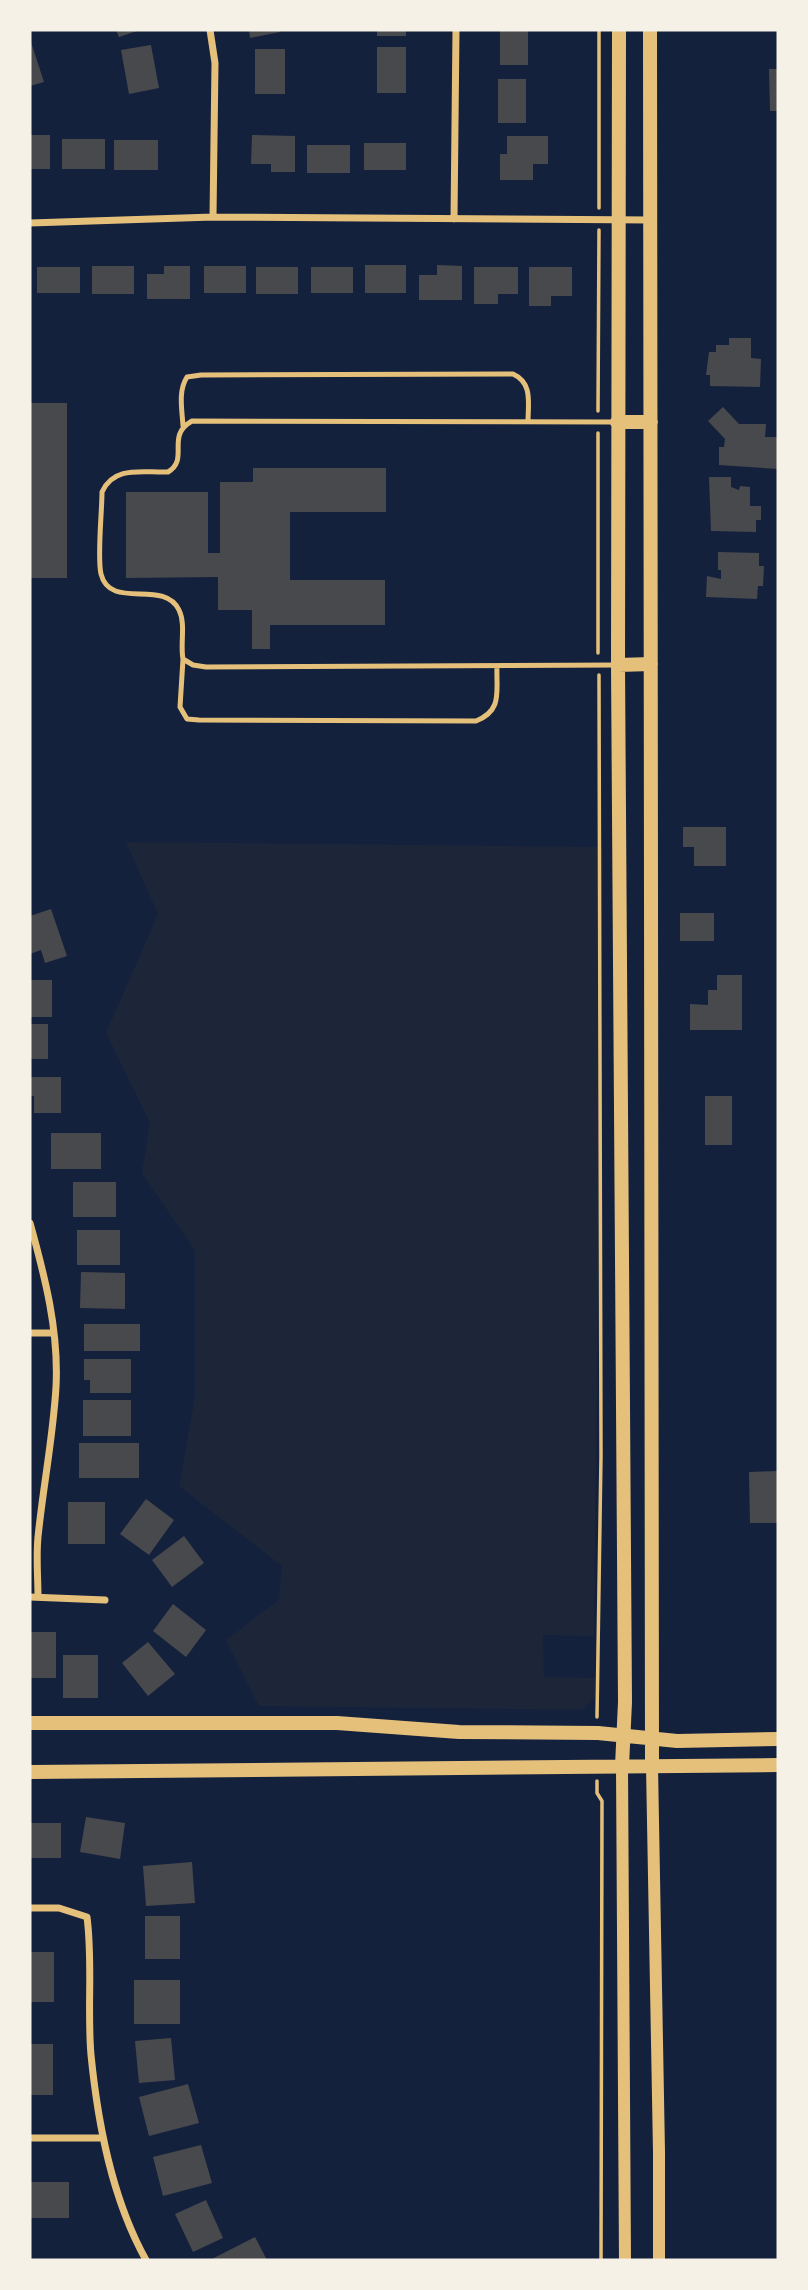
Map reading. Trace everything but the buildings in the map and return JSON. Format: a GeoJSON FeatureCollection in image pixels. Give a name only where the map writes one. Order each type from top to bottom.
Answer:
{"type":"FeatureCollection","features":[{"type":"Feature","properties":{"kind":"main road"},"geometry":{"type":"LineString","coordinates":[[619,30],[617,422],[625,1702],[622,1766]]}},
{"type":"Feature","properties":{"kind":"main road"},"geometry":{"type":"LineString","coordinates":[[650,30],[652,1766]]}},
{"type":"Feature","properties":{"kind":"main road"},"geometry":{"type":"LineString","coordinates":[[617,422],[651,422]]}},
{"type":"Feature","properties":{"kind":"main road"},"geometry":{"type":"LineString","coordinates":[[618,665],[651,664]]}},
{"type":"Feature","properties":{"kind":"main road"},"geometry":{"type":"LineString","coordinates":[[30,1723],[337,1723],[459,1732],[623,1735],[677,1741],[778,1738]]}},
{"type":"Feature","properties":{"kind":"main road"},"geometry":{"type":"LineString","coordinates":[[30,1772],[778,1765]]}},
{"type":"Feature","properties":{"kind":"street"},"geometry":{"type":"LineString","coordinates":[[210,30],[215,63],[213,217]]}},
{"type":"Feature","properties":{"kind":"street"},"geometry":{"type":"LineString","coordinates":[[454,219],[456,30]]}},
{"type":"Feature","properties":{"kind":"street"},"geometry":{"type":"LineString","coordinates":[[30,223],[213,217],[650,220]]}},
{"type":"Feature","properties":{"kind":"street"},"geometry":{"type":"LineString","coordinates":[[30,1223],[48,1287],[54,1333],[56,1385],[34,1597],[105,1600]]}},
{"type":"Feature","properties":{"kind":"street"},"geometry":{"type":"LineString","coordinates":[[30,1333],[54,1333]]}},
{"type":"Feature","properties":{"kind":"street"},"geometry":{"type":"LineString","coordinates":[[622,1766],[625,2260]]}},
{"type":"Feature","properties":{"kind":"street"},"geometry":{"type":"LineString","coordinates":[[652,1766],[659,2260]]}},
{"type":"Feature","properties":{"kind":"street"},"geometry":{"type":"LineString","coordinates":[[30,1908],[59,1908],[87,1917],[91,1943],[91,2054],[103,2138],[118,2194],[136,2242],[146,2260]]}},
{"type":"Feature","properties":{"kind":"street"},"geometry":{"type":"LineString","coordinates":[[30,2138],[103,2138]]}},
{"type":"Feature","properties":{"kind":"lane"},"geometry":{"type":"LineString","coordinates":[[497,666],[495,708],[488,716],[476,721],[187,719],[180,707],[182,617],[178,607],[156,593],[121,593],[110,589],[104,581],[100,573],[102,492],[107,482],[118,474],[168,472],[174,469],[178,460],[179,434],[183,426],[181,395],[187,377],[513,374],[523,378],[528,387],[528,422]]}},
{"type":"Feature","properties":{"kind":"lane"},"geometry":{"type":"LineString","coordinates":[[183,426],[192,421],[617,422]]}},
{"type":"Feature","properties":{"kind":"lane"},"geometry":{"type":"LineString","coordinates":[[183,659],[193,665],[206,667],[618,665]]}},
{"type":"Feature","properties":{"kind":"path"},"geometry":{"type":"LineString","coordinates":[[597,1703],[601,1456],[599,30]]}},
{"type":"Feature","properties":{"kind":"path"},"geometry":{"type":"LineString","coordinates":[[601,2260],[602,1801]]}},
{"type":"Feature","properties":{"kind":"shaded area"},"geometry":{"type":"Polygon","coordinates":[[[126,842],[603,847],[594,1636],[543,1635],[544,1677],[595,1678],[595,1697],[582,1710],[259,1706],[226,1640],[279,1600],[282,1566],[179,1486],[195,1397],[195,1251],[142,1173],[150,1123],[106,1033],[158,914],[126,842]]]}}]}
